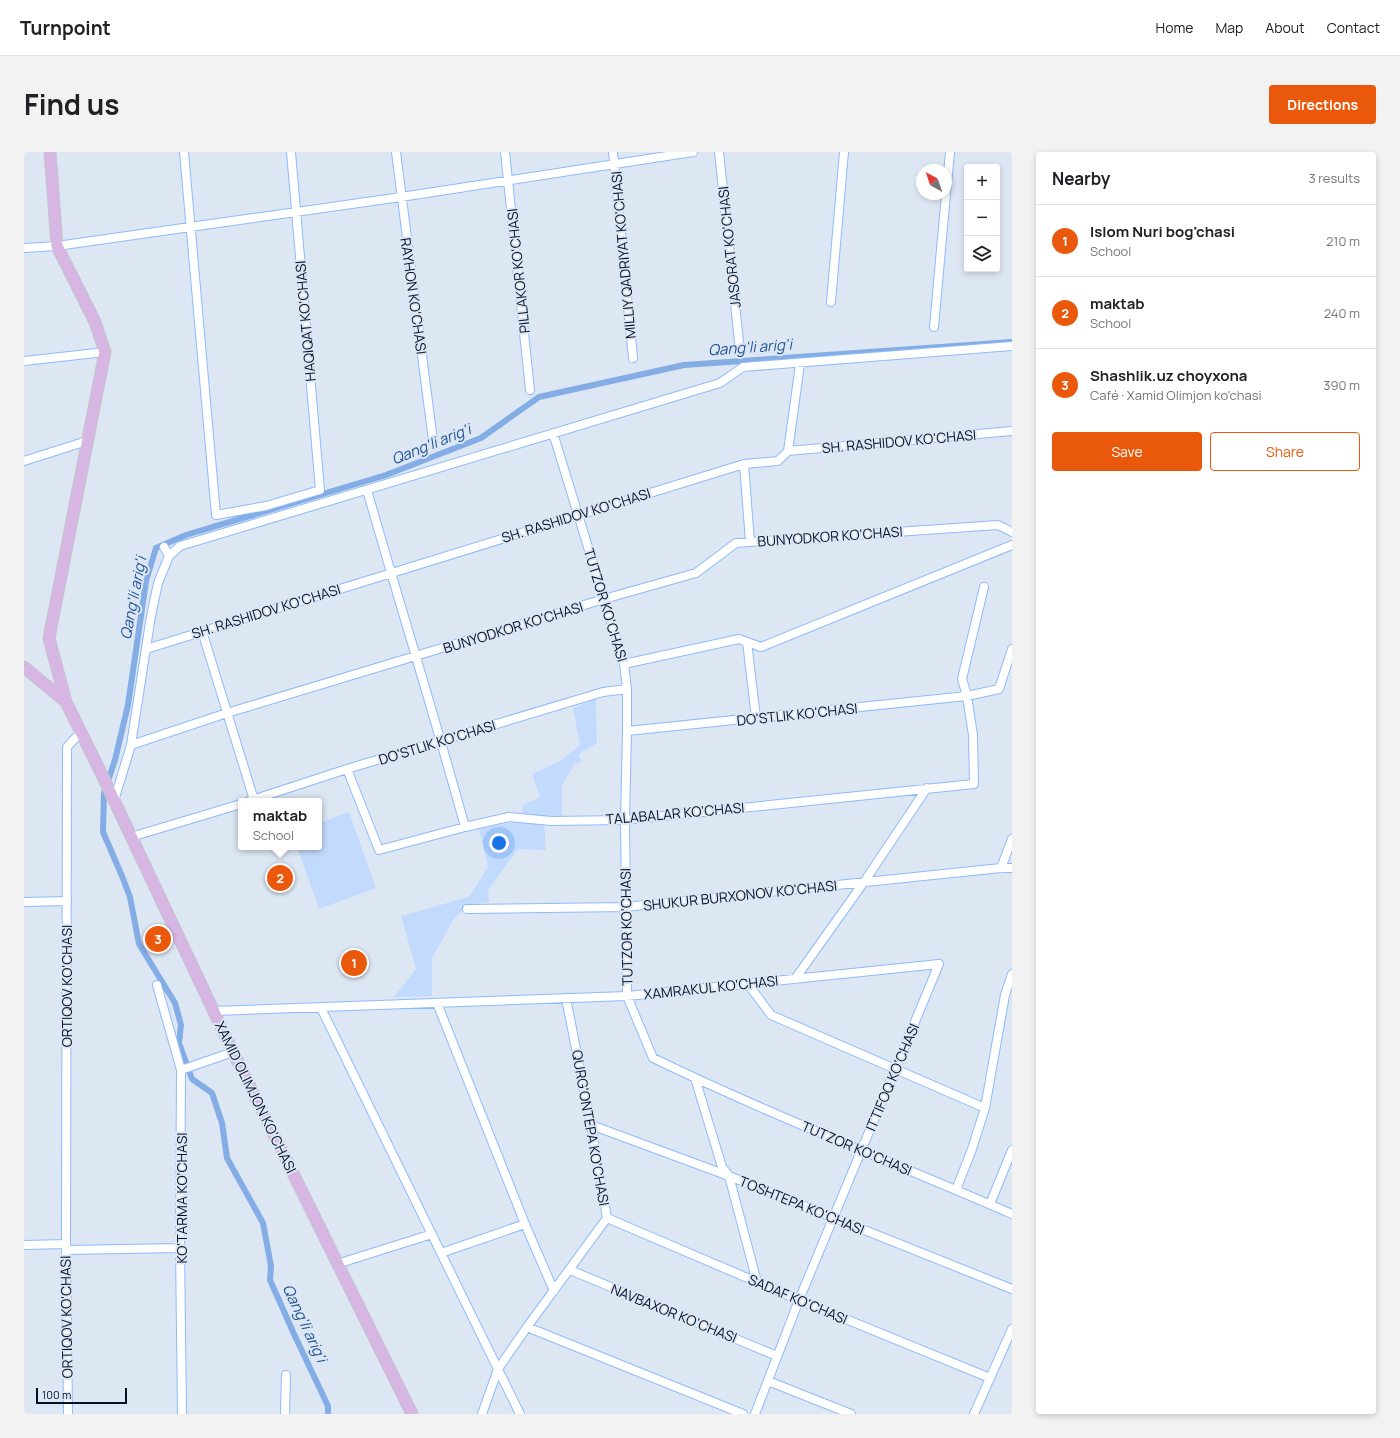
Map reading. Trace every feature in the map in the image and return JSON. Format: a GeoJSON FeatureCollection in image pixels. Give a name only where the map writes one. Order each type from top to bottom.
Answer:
{"type":"FeatureCollection","features":[{"type":"Feature","properties":{"kind":"main road"},"geometry":{"type":"LineString","coordinates":[[50,152],[57,246],[95,322],[105,352],[49,638],[66,702],[81,732]]}},
{"type":"Feature","properties":{"kind":"main road"},"geometry":{"type":"LineString","coordinates":[[25,670],[66,702]]}},
{"type":"Feature","properties":{"kind":"main road","name":"XAMID OLIMJON KO'CHASI"},"geometry":{"type":"LineString","coordinates":[[81,732],[233,1052],[412,1414]]}},
{"type":"Feature","properties":{"kind":"street"},"geometry":{"type":"LineString","coordinates":[[184,152],[191,227]]}},
{"type":"Feature","properties":{"kind":"street","name":"HAQIQAT KO'CHASI"},"geometry":{"type":"LineString","coordinates":[[191,227],[216,515],[266,506],[320,490],[291,152]]}},
{"type":"Feature","properties":{"kind":"street","name":"RAYHON KO'CHASI"},"geometry":{"type":"LineString","coordinates":[[396,152],[433,441]]}},
{"type":"Feature","properties":{"kind":"street","name":"PILLAKOR KO'CHASI"},"geometry":{"type":"LineString","coordinates":[[505,152],[530,390]]}},
{"type":"Feature","properties":{"kind":"street","name":"MILLIY QADRIYAT KO'CHASI"},"geometry":{"type":"LineString","coordinates":[[613,152],[633,358]]}},
{"type":"Feature","properties":{"kind":"street"},"geometry":{"type":"LineString","coordinates":[[24,248],[57,246],[296,212],[693,152]]}},
{"type":"Feature","properties":{"kind":"street","name":"JASORAT KO'CHASI"},"geometry":{"type":"LineString","coordinates":[[719,152],[739,342]]}},
{"type":"Feature","properties":{"kind":"street"},"geometry":{"type":"LineString","coordinates":[[832,302],[844,152]]}},
{"type":"Feature","properties":{"kind":"street"},"geometry":{"type":"LineString","coordinates":[[949,164],[950,152]]}},
{"type":"Feature","properties":{"kind":"street"},"geometry":{"type":"LineString","coordinates":[[934,327],[945,200]]}},
{"type":"Feature","properties":{"kind":"street"},"geometry":{"type":"LineString","coordinates":[[114,801],[131,745],[151,616],[158,583],[169,556],[180,546],[720,383],[743,367],[800,364],[933,351],[1012,346]]}},
{"type":"Feature","properties":{"kind":"street"},"geometry":{"type":"LineString","coordinates":[[24,361],[105,352]]}},
{"type":"Feature","properties":{"kind":"street"},"geometry":{"type":"LineString","coordinates":[[788,451],[800,364]]}},
{"type":"Feature","properties":{"kind":"street","name":"SH. RASHIDOV KO'CHASI"},"geometry":{"type":"LineString","coordinates":[[146,649],[578,514],[744,464],[778,461],[788,451],[1012,431]]}},
{"type":"Feature","properties":{"kind":"street","name":"TUTZOR KO'CHASI"},"geometry":{"type":"LineString","coordinates":[[553,433],[624,664],[627,731],[625,820],[627,996],[653,1058],[695,1078],[1012,1214]]}},
{"type":"Feature","properties":{"kind":"street"},"geometry":{"type":"LineString","coordinates":[[24,461],[87,441]]}},
{"type":"Feature","properties":{"kind":"street"},"geometry":{"type":"LineString","coordinates":[[744,464],[750,542]]}},
{"type":"Feature","properties":{"kind":"street"},"geometry":{"type":"LineString","coordinates":[[367,490],[415,657],[442,741],[465,827]]}},
{"type":"Feature","properties":{"kind":"street","name":"BUNYODKOR KO'CHASI"},"geometry":{"type":"LineString","coordinates":[[131,745],[227,713],[604,599],[696,573],[736,543],[998,525],[1012,532]]}},
{"type":"Feature","properties":{"kind":"street"},"geometry":{"type":"LineString","coordinates":[[624,664],[739,639],[761,647],[1012,545]]}},
{"type":"Feature","properties":{"kind":"street"},"geometry":{"type":"LineString","coordinates":[[164,547],[169,556]]}},
{"type":"Feature","properties":{"kind":"street"},"geometry":{"type":"LineString","coordinates":[[967,696],[962,679],[984,587]]}},
{"type":"Feature","properties":{"kind":"street"},"geometry":{"type":"LineString","coordinates":[[202,631],[251,798]]}},
{"type":"Feature","properties":{"kind":"street"},"geometry":{"type":"LineString","coordinates":[[747,642],[756,718]]}},
{"type":"Feature","properties":{"kind":"street","name":"DO'STLIK KO'CHASI"},"geometry":{"type":"LineString","coordinates":[[627,731],[967,696],[999,689],[1012,649]]}},
{"type":"Feature","properties":{"kind":"street","name":"DO'STLIK KO'CHASI"},"geometry":{"type":"LineString","coordinates":[[258,798],[347,769],[603,692],[626,688]]}},
{"type":"Feature","properties":{"kind":"street","name":"TALABALAR KO'CHASI"},"geometry":{"type":"LineString","coordinates":[[347,769],[379,850],[509,817],[551,821],[625,820],[974,784],[973,735],[967,696]]}},
{"type":"Feature","properties":{"kind":"street","name":"ORTIQOV KO'CHASI"},"geometry":{"type":"LineString","coordinates":[[68,1414],[66,1247],[67,747],[81,732]]}},
{"type":"Feature","properties":{"kind":"street"},"geometry":{"type":"LineString","coordinates":[[795,978],[864,882],[927,788]]}},
{"type":"Feature","properties":{"kind":"street"},"geometry":{"type":"LineString","coordinates":[[131,837],[238,805]]}},
{"type":"Feature","properties":{"kind":"street"},"geometry":{"type":"LineString","coordinates":[[1001,868],[1012,839]]}},
{"type":"Feature","properties":{"kind":"street","name":"SHUKUR BURXONOV KO'CHASI"},"geometry":{"type":"LineString","coordinates":[[467,909],[626,907],[1012,868]]}},
{"type":"Feature","properties":{"kind":"street"},"geometry":{"type":"LineString","coordinates":[[24,902],[67,901]]}},
{"type":"Feature","properties":{"kind":"street","name":"ITTIFOQ KO'CHASI"},"geometry":{"type":"LineString","coordinates":[[755,1414],[799,1300],[939,964],[795,978]]}},
{"type":"Feature","properties":{"kind":"street"},"geometry":{"type":"LineString","coordinates":[[956,1190],[972,1149],[985,1108],[1005,995],[1012,974]]}},
{"type":"Feature","properties":{"kind":"street","name":"XAMRAKUL KO'CHASI"},"geometry":{"type":"LineString","coordinates":[[214,1011],[627,996],[795,978]]}},
{"type":"Feature","properties":{"kind":"street"},"geometry":{"type":"LineString","coordinates":[[748,984],[771,1015],[985,1108]]}},
{"type":"Feature","properties":{"kind":"street","name":"KO'TARMA KO'CHASI"},"geometry":{"type":"LineString","coordinates":[[157,985],[186,1068],[180,1248],[182,1414]]}},
{"type":"Feature","properties":{"kind":"street","name":"QURG'ONTEPA KO'CHASI"},"geometry":{"type":"LineString","coordinates":[[482,1414],[498,1370],[527,1327],[607,1218],[591,1125],[566,998]]}},
{"type":"Feature","properties":{"kind":"street"},"geometry":{"type":"LineString","coordinates":[[437,1003],[525,1224],[554,1291]]}},
{"type":"Feature","properties":{"kind":"street"},"geometry":{"type":"LineString","coordinates":[[320,1008],[520,1414]]}},
{"type":"Feature","properties":{"kind":"street"},"geometry":{"type":"LineString","coordinates":[[186,1068],[233,1052]]}},
{"type":"Feature","properties":{"kind":"street"},"geometry":{"type":"LineString","coordinates":[[695,1078],[722,1167],[729,1176],[758,1282]]}},
{"type":"Feature","properties":{"kind":"street","name":"TOSHTEPA KO'CHASI"},"geometry":{"type":"LineString","coordinates":[[591,1125],[729,1176],[1012,1289]]}},
{"type":"Feature","properties":{"kind":"street"},"geometry":{"type":"LineString","coordinates":[[990,1204],[1012,1150]]}},
{"type":"Feature","properties":{"kind":"street","name":"SADAF KO'CHASI"},"geometry":{"type":"LineString","coordinates":[[607,1218],[799,1300],[990,1378]]}},
{"type":"Feature","properties":{"kind":"street"},"geometry":{"type":"LineString","coordinates":[[441,1253],[525,1224]]}},
{"type":"Feature","properties":{"kind":"street"},"geometry":{"type":"LineString","coordinates":[[337,1264],[432,1234]]}},
{"type":"Feature","properties":{"kind":"street","name":"ORTIQOV KO'CHASI"},"geometry":{"type":"LineString","coordinates":[[24,1245],[66,1247]]}},
{"type":"Feature","properties":{"kind":"street"},"geometry":{"type":"LineString","coordinates":[[66,1247],[180,1248]]}},
{"type":"Feature","properties":{"kind":"street","name":"NAVBAXOR KO'CHASI"},"geometry":{"type":"LineString","coordinates":[[570,1270],[777,1356]]}},
{"type":"Feature","properties":{"kind":"street"},"geometry":{"type":"LineString","coordinates":[[527,1327],[742,1414]]}},
{"type":"Feature","properties":{"kind":"street"},"geometry":{"type":"LineString","coordinates":[[974,1414],[1012,1329]]}},
{"type":"Feature","properties":{"kind":"street"},"geometry":{"type":"LineString","coordinates":[[285,1414],[286,1375]]}},
{"type":"Feature","properties":{"kind":"street"},"geometry":{"type":"LineString","coordinates":[[768,1381],[851,1414]]}},
{"type":"Feature","properties":{"kind":"shaded area"},"geometry":{"type":"Polygon","coordinates":[[[596,699],[597,743],[579,754],[581,762],[574,765],[562,785],[562,817],[552,818],[523,814],[523,805],[540,797],[532,774],[560,761],[580,745],[573,708],[596,699]]]}},
{"type":"Feature","properties":{"kind":"shaded area"},"geometry":{"type":"Polygon","coordinates":[[[349,812],[376,888],[319,909],[298,850],[322,850],[322,822],[349,812]]]}},
{"type":"Feature","properties":{"kind":"shaded area"},"geometry":{"type":"Polygon","coordinates":[[[528,821],[544,823],[546,850],[518,849],[488,890],[489,902],[468,905],[454,919],[432,958],[432,996],[394,997],[416,969],[401,916],[469,897],[488,867],[479,829],[528,821]]]}},
{"type":"Feature","properties":{"kind":"waterway","name":"Qang'li arig'i"},"geometry":{"type":"LineString","coordinates":[[328,1414],[328,1406],[270,1280],[271,1266],[263,1223],[227,1158],[222,1123],[212,1093],[192,1079],[179,1043],[181,1025],[175,1003],[139,944],[130,897],[103,832],[104,793],[115,760],[128,705],[146,581],[156,548],[186,535],[386,475],[481,438],[539,397],[684,365],[1012,342]]}},
{"type":"Feature","properties":{"kind":"place","name":"maktab"},"geometry":{"type":"Point","coordinates":[280,878]}},
{"type":"Feature","properties":{"kind":"place","name":"Shashlik.uz choyxona"},"geometry":{"type":"Point","coordinates":[158,939]}},
{"type":"Feature","properties":{"kind":"place","name":"Islom Nuri bog'chasi"},"geometry":{"type":"Point","coordinates":[354,963]}}]}
